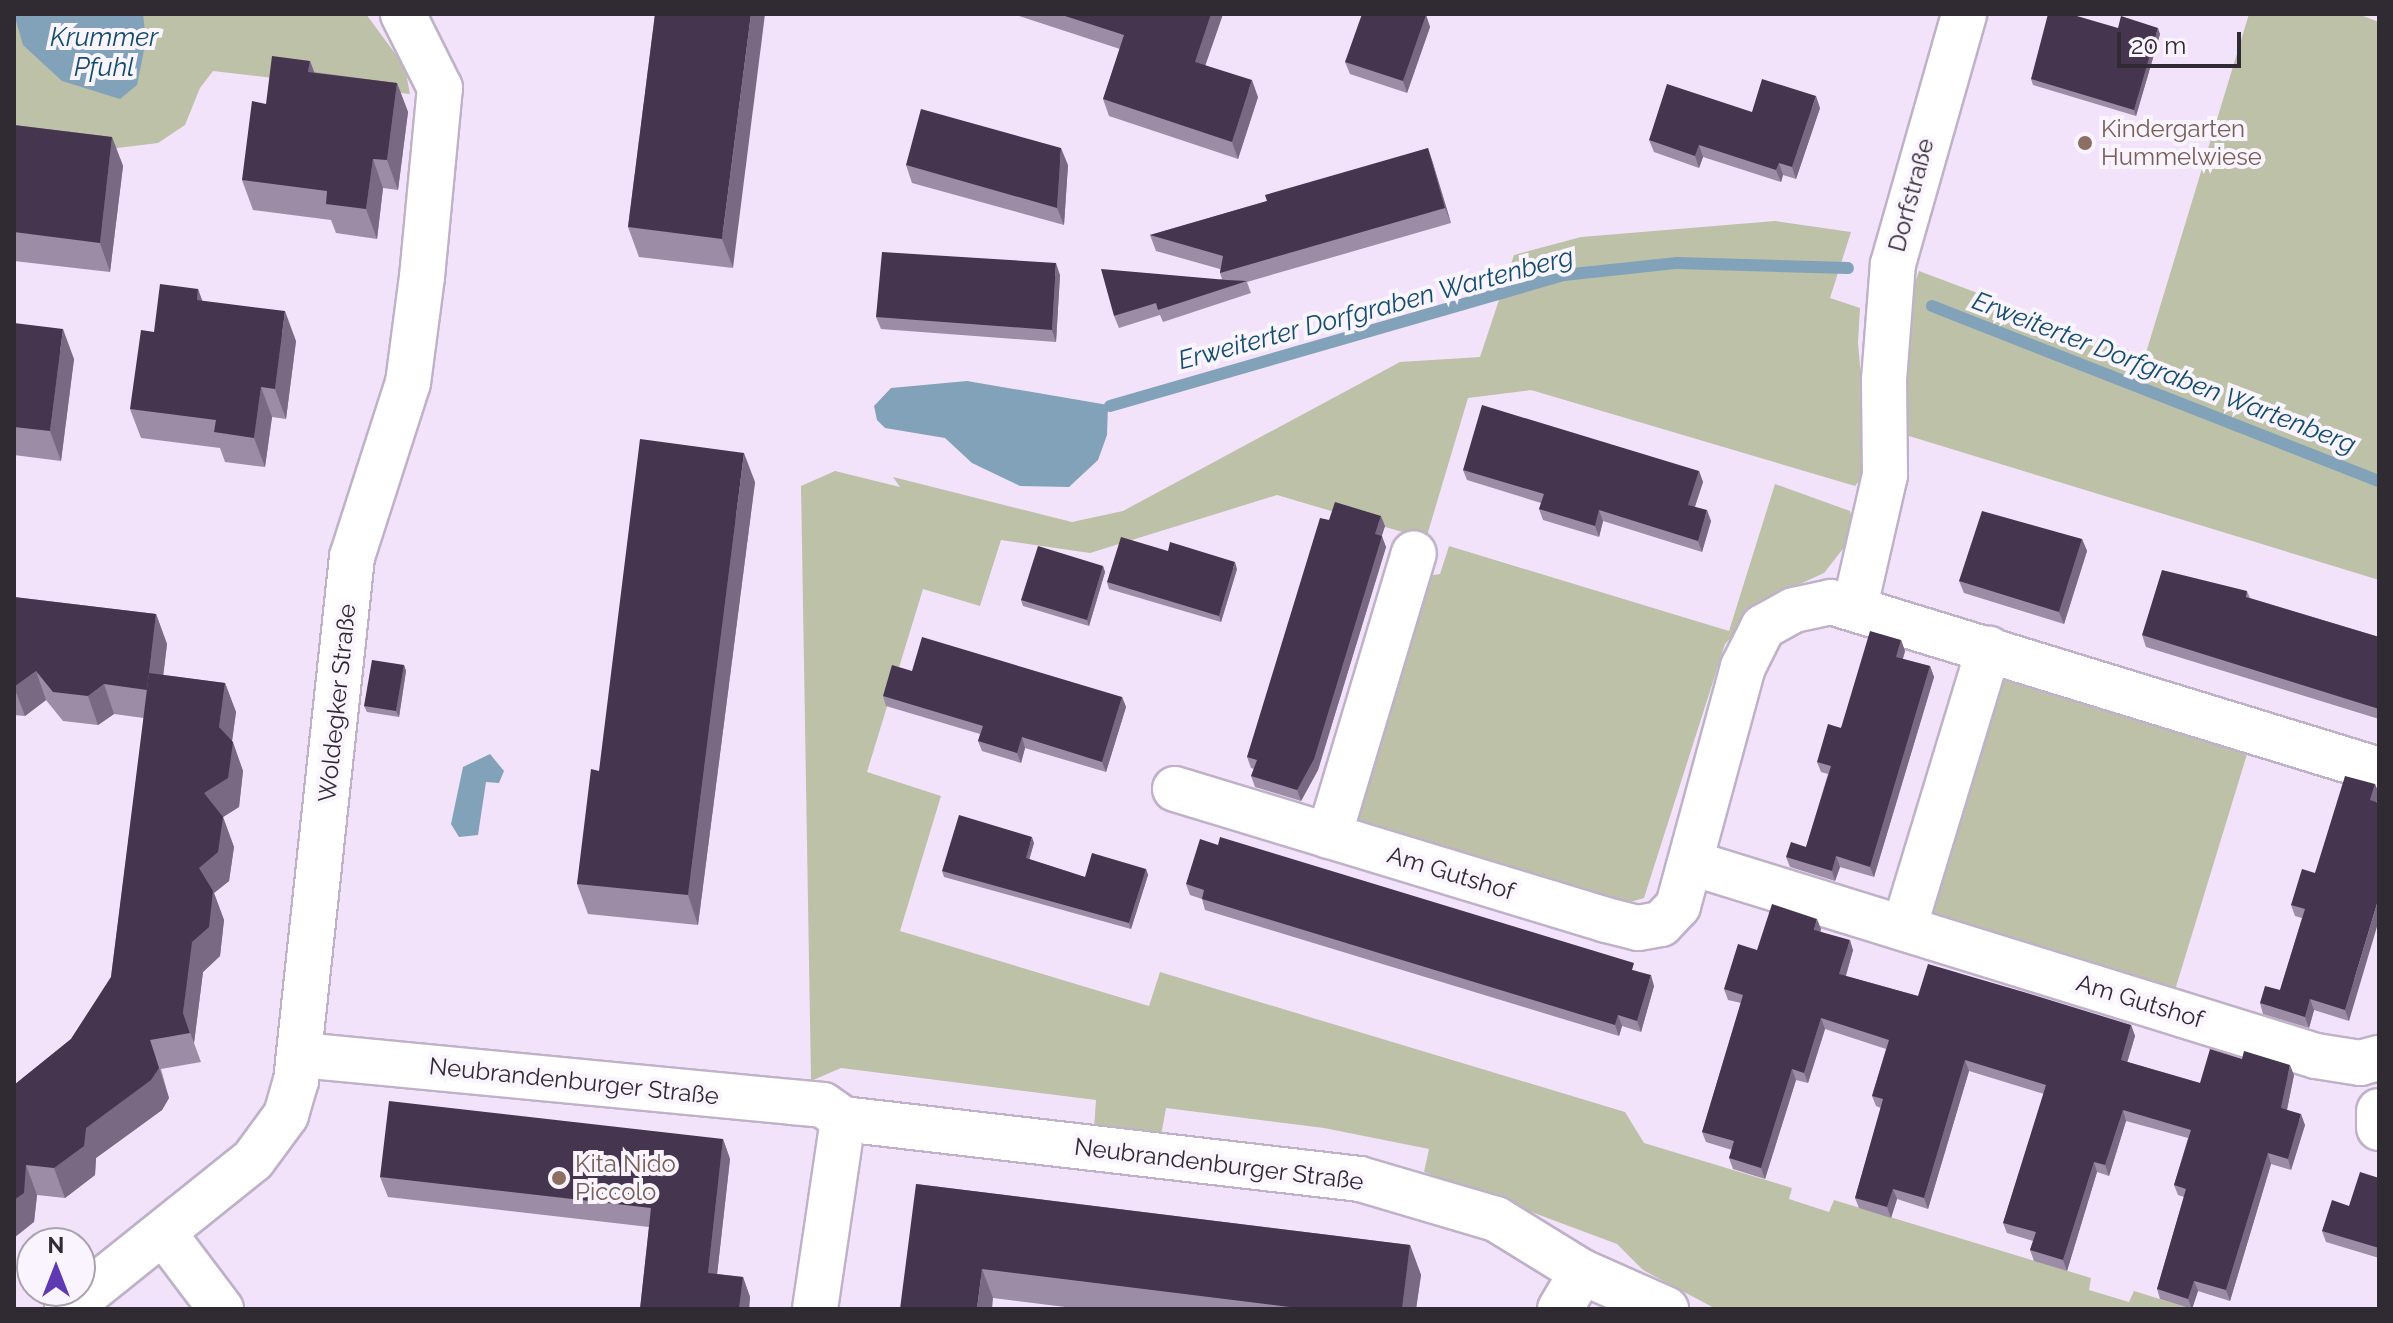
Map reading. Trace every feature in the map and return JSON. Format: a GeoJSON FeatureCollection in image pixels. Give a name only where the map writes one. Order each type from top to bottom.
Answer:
{"type":"FeatureCollection","features":[{"type":"Feature","properties":{"kind":"street","name":"Woldegker Straße"},"geometry":{"type":"LineString","coordinates":[[67,1309],[165,1235],[253,1160],[286,1115],[301,1055],[352,557],[408,383],[423,261],[440,88],[403,14]]}},
{"type":"Feature","properties":{"kind":"street","name":"Dorfstraße"},"geometry":{"type":"LineString","coordinates":[[1855,606],[1885,475],[1884,380],[1893,264],[1964,14]]}},
{"type":"Feature","properties":{"kind":"street"},"geometry":{"type":"LineString","coordinates":[[1329,836],[1414,553]]}},
{"type":"Feature","properties":{"kind":"street","name":"Am Gutshof"},"geometry":{"type":"LineString","coordinates":[[1175,789],[1638,928],[1661,924],[1678,906],[1743,667],[1763,627],[1794,610],[1831,602],[1855,606],[2379,770]]}},
{"type":"Feature","properties":{"kind":"street"},"geometry":{"type":"LineString","coordinates":[[1904,928],[1989,649]]}},
{"type":"Feature","properties":{"kind":"street","name":"Am Gutshof"},"geometry":{"type":"LineString","coordinates":[[1692,863],[2316,1056],[2360,1063],[2379,1059]]}},
{"type":"Feature","properties":{"kind":"street","name":"Neubrandenburger Straße"},"geometry":{"type":"LineString","coordinates":[[301,1055],[823,1105],[843,1119],[1360,1179],[1496,1219],[1582,1272],[1666,1309]]}},
{"type":"Feature","properties":{"kind":"street"},"geometry":{"type":"LineString","coordinates":[[2379,1111],[2379,1128]]}},
{"type":"Feature","properties":{"kind":"street"},"geometry":{"type":"LineString","coordinates":[[815,1309],[843,1119]]}},
{"type":"Feature","properties":{"kind":"street"},"geometry":{"type":"LineString","coordinates":[[165,1235],[221,1309]]}},
{"type":"Feature","properties":{"kind":"street"},"geometry":{"type":"LineString","coordinates":[[1560,1309],[1582,1272]]}},
{"type":"Feature","properties":{"kind":"green space"},"geometry":{"type":"Polygon","coordinates":[[[14,14],[366,14],[405,67],[410,94],[213,71],[200,88],[185,125],[158,143],[109,149],[14,141],[14,14]]]}},
{"type":"Feature","properties":{"kind":"green space"},"geometry":{"type":"Polygon","coordinates":[[[2249,14],[2358,14],[2379,22],[2379,580],[1909,436],[1903,317],[1919,271],[2145,356],[2249,14]]]}},
{"type":"Feature","properties":{"kind":"green space"},"geometry":{"type":"Polygon","coordinates":[[[1775,221],[1851,232],[1830,298],[1860,308],[1858,343],[1866,431],[1864,475],[1855,486],[1531,390],[1468,398],[1426,539],[1277,495],[1090,553],[1001,540],[980,606],[923,589],[867,772],[941,796],[900,931],[1149,1006],[1160,972],[1625,1112],[1644,1143],[1792,1188],[1789,1199],[1829,1212],[1834,1200],[2091,1278],[2089,1290],[2129,1302],[2134,1291],[2192,1309],[1716,1309],[1643,1270],[1617,1244],[1424,1172],[1429,1149],[1324,1128],[1166,1108],[1161,1136],[1094,1128],[1096,1100],[841,1068],[811,1081],[801,486],[835,471],[900,487],[893,477],[1072,522],[1123,511],[1400,362],[1480,357],[1514,255],[1581,237],[1775,221]]]}},
{"type":"Feature","properties":{"kind":"green space"},"geometry":{"type":"Polygon","coordinates":[[[1775,484],[1850,511],[1854,526],[1850,540],[1824,573],[1767,599],[1725,644],[1644,898],[1620,905],[1359,825],[1353,816],[1426,576],[1440,574],[1449,546],[1729,631],[1775,484]]]}},
{"type":"Feature","properties":{"kind":"green space"},"geometry":{"type":"Polygon","coordinates":[[[2007,674],[2248,751],[2175,990],[1927,917],[1990,683],[2007,674]]]}},
{"type":"Feature","properties":{"kind":"water","name":"Krummer Pfuhl"},"geometry":{"type":"Polygon","coordinates":[[[14,14],[143,14],[146,40],[137,85],[120,99],[62,81],[23,45],[14,14]]]}},
{"type":"Feature","properties":{"kind":"water"},"geometry":{"type":"Polygon","coordinates":[[[967,381],[1108,405],[1107,435],[1098,460],[1069,487],[1020,486],[972,463],[945,438],[885,428],[877,420],[874,406],[891,388],[967,381]]]}},
{"type":"Feature","properties":{"kind":"water"},"geometry":{"type":"Polygon","coordinates":[[[490,754],[504,771],[499,783],[486,782],[478,835],[459,837],[451,824],[463,767],[490,754]]]}},
{"type":"Feature","properties":{"kind":"building"},"geometry":{"type":"Polygon","coordinates":[[[655,14],[751,14],[722,239],[628,227],[655,14]]]}},
{"type":"Feature","properties":{"kind":"building"},"geometry":{"type":"Polygon","coordinates":[[[1059,14],[1211,14],[1195,62],[1252,80],[1232,142],[1103,99],[1124,35],[1059,14]]]}},
{"type":"Feature","properties":{"kind":"building"},"geometry":{"type":"Polygon","coordinates":[[[1362,14],[1426,15],[1403,81],[1345,62],[1362,14]]]}},
{"type":"Feature","properties":{"kind":"building"},"geometry":{"type":"Polygon","coordinates":[[[2048,14],[2070,14],[2118,28],[2121,16],[2158,28],[2134,110],[2031,79],[2048,14]]]}},
{"type":"Feature","properties":{"kind":"building"},"geometry":{"type":"Polygon","coordinates":[[[272,56],[310,61],[308,72],[397,83],[387,160],[373,159],[366,209],[326,204],[327,191],[242,180],[252,101],[266,104],[272,56]]]}},
{"type":"Feature","properties":{"kind":"building"},"geometry":{"type":"Polygon","coordinates":[[[1762,79],[1816,96],[1792,167],[1779,163],[1776,170],[1699,145],[1695,156],[1649,140],[1667,84],[1752,112],[1762,79]]]}},
{"type":"Feature","properties":{"kind":"building"},"geometry":{"type":"Polygon","coordinates":[[[921,109],[1061,148],[1057,208],[906,165],[921,109]]]}},
{"type":"Feature","properties":{"kind":"building"},"geometry":{"type":"Polygon","coordinates":[[[14,125],[112,137],[100,243],[14,232],[14,125]]]}},
{"type":"Feature","properties":{"kind":"building"},"geometry":{"type":"Polygon","coordinates":[[[1428,148],[1445,208],[1220,273],[1223,256],[1150,235],[1267,201],[1265,195],[1428,148]]]}},
{"type":"Feature","properties":{"kind":"building"},"geometry":{"type":"Polygon","coordinates":[[[882,252],[1056,263],[1052,330],[876,317],[882,252]]]}},
{"type":"Feature","properties":{"kind":"building"},"geometry":{"type":"Polygon","coordinates":[[[1101,269],[1247,281],[1158,310],[1156,303],[1114,316],[1101,269]]]}},
{"type":"Feature","properties":{"kind":"building"},"geometry":{"type":"Polygon","coordinates":[[[160,284],[198,289],[197,300],[285,311],[275,389],[261,387],[254,438],[214,432],[216,420],[130,409],[141,330],[154,332],[160,284]]]}},
{"type":"Feature","properties":{"kind":"building"},"geometry":{"type":"Polygon","coordinates":[[[14,323],[63,329],[50,431],[14,427],[14,323]]]}},
{"type":"Feature","properties":{"kind":"building"},"geometry":{"type":"Polygon","coordinates":[[[1482,405],[1699,471],[1688,505],[1707,510],[1698,541],[1599,510],[1595,526],[1539,509],[1544,494],[1463,470],[1482,405]]]}},
{"type":"Feature","properties":{"kind":"building"},"geometry":{"type":"Polygon","coordinates":[[[640,439],[744,453],[688,895],[577,884],[591,769],[599,771],[640,439]]]}},
{"type":"Feature","properties":{"kind":"building"},"geometry":{"type":"Polygon","coordinates":[[[1335,502],[1381,516],[1375,534],[1382,536],[1314,759],[1297,790],[1251,776],[1257,760],[1247,757],[1320,518],[1329,520],[1335,502]]]}},
{"type":"Feature","properties":{"kind":"building"},"geometry":{"type":"Polygon","coordinates":[[[1982,511],[2082,539],[2059,612],[1959,581],[1982,511]]]}},
{"type":"Feature","properties":{"kind":"building"},"geometry":{"type":"Polygon","coordinates":[[[1121,537],[1168,551],[1170,542],[1235,562],[1219,616],[1107,582],[1121,537]]]}},
{"type":"Feature","properties":{"kind":"building"},"geometry":{"type":"Polygon","coordinates":[[[1038,546],[1103,566],[1087,620],[1021,600],[1038,546]]]}},
{"type":"Feature","properties":{"kind":"building"},"geometry":{"type":"Polygon","coordinates":[[[2162,570],[2247,591],[2246,597],[2379,637],[2379,709],[2142,635],[2162,570]]]}},
{"type":"Feature","properties":{"kind":"building"},"geometry":{"type":"Polygon","coordinates":[[[14,597],[156,614],[147,690],[104,684],[88,696],[53,692],[36,671],[14,687],[14,597]]]}},
{"type":"Feature","properties":{"kind":"building"},"geometry":{"type":"Polygon","coordinates":[[[1870,631],[1901,640],[1896,657],[1930,666],[1870,867],[1836,856],[1832,871],[1786,857],[1791,842],[1806,847],[1831,766],[1817,762],[1828,724],[1841,728],[1870,631]]]}},
{"type":"Feature","properties":{"kind":"building"},"geometry":{"type":"Polygon","coordinates":[[[922,637],[1122,697],[1102,762],[1022,737],[1017,753],[978,741],[983,726],[883,696],[892,665],[912,671],[922,637]]]}},
{"type":"Feature","properties":{"kind":"building"},"geometry":{"type":"Polygon","coordinates":[[[372,660],[404,665],[396,711],[364,706],[372,660]]]}},
{"type":"Feature","properties":{"kind":"building"},"geometry":{"type":"Polygon","coordinates":[[[149,673],[225,683],[219,727],[233,742],[228,778],[204,793],[223,817],[218,852],[199,868],[213,891],[209,927],[192,942],[183,1013],[190,1033],[150,1040],[159,1068],[151,1080],[86,1128],[84,1146],[54,1168],[26,1165],[24,1193],[14,1200],[14,1085],[71,1039],[111,977],[149,673]]]}},
{"type":"Feature","properties":{"kind":"building"},"geometry":{"type":"Polygon","coordinates":[[[2345,776],[2375,784],[2370,800],[2379,803],[2379,897],[2345,1010],[2310,999],[2305,1017],[2260,1003],[2265,986],[2280,990],[2305,909],[2291,905],[2302,869],[2315,873],[2345,776]]]}},
{"type":"Feature","properties":{"kind":"building"},"geometry":{"type":"Polygon","coordinates":[[[959,815],[1032,837],[1026,858],[1085,877],[1092,853],[1146,869],[1129,923],[942,871],[959,815]]]}},
{"type":"Feature","properties":{"kind":"building"},"geometry":{"type":"Polygon","coordinates":[[[1220,837],[1634,963],[1632,970],[1651,975],[1637,1021],[1618,1015],[1615,1025],[1202,899],[1204,890],[1186,884],[1200,839],[1218,845],[1220,837]]]}},
{"type":"Feature","properties":{"kind":"building"},"geometry":{"type":"Polygon","coordinates":[[[1772,904],[1817,919],[1814,930],[1850,940],[1839,974],[1918,996],[1928,964],[2027,993],[2131,1025],[2121,1060],[2200,1083],[2210,1049],[2242,1059],[2244,1051],[2290,1065],[2281,1108],[2301,1114],[2288,1159],[2268,1153],[2226,1290],[2194,1281],[2188,1299],[2157,1289],[2186,1189],[2174,1185],[2191,1130],[2123,1110],[2105,1165],[2094,1162],[2063,1260],[2030,1250],[2036,1232],[2003,1223],[2046,1085],[1965,1060],[1924,1198],[1893,1189],[1887,1207],[1855,1198],[1883,1099],[1872,1096],[1889,1040],[1821,1018],[1804,1073],[1792,1069],[1761,1168],[1729,1158],[1734,1141],[1702,1132],[1743,995],[1724,989],[1738,944],[1757,950],[1772,904]]]}},
{"type":"Feature","properties":{"kind":"building","name":"Kita Nido Piccolo"},"geometry":{"type":"Polygon","coordinates":[[[389,1101],[723,1139],[708,1273],[743,1277],[739,1309],[640,1309],[651,1208],[380,1177],[389,1101]]]}},
{"type":"Feature","properties":{"kind":"building"},"geometry":{"type":"Polygon","coordinates":[[[2360,1172],[2379,1178],[2379,1248],[2322,1231],[2332,1200],[2349,1206],[2360,1172]]]}},
{"type":"Feature","properties":{"kind":"building"},"geometry":{"type":"Polygon","coordinates":[[[916,1184],[1410,1245],[1402,1309],[1306,1309],[982,1269],[977,1309],[900,1309],[916,1184]]]}},
{"type":"Feature","properties":{"kind":"waterway","name":"Erweiterter Dorfgraben Wartenberg"},"geometry":{"type":"LineString","coordinates":[[1110,406],[1564,275],[1677,263],[1848,268]]}},
{"type":"Feature","properties":{"kind":"waterway","name":"Erweiterter Dorfgraben Wartenberg"},"geometry":{"type":"LineString","coordinates":[[1932,306],[2379,481]]}},
{"type":"Feature","properties":{"kind":"place","name":"Kindergarten Hummelwiese"},"geometry":{"type":"Point","coordinates":[2085,143]}},
{"type":"Feature","properties":{"kind":"place","name":"Kita Nido Piccolo"},"geometry":{"type":"Point","coordinates":[559,1178]}}]}
